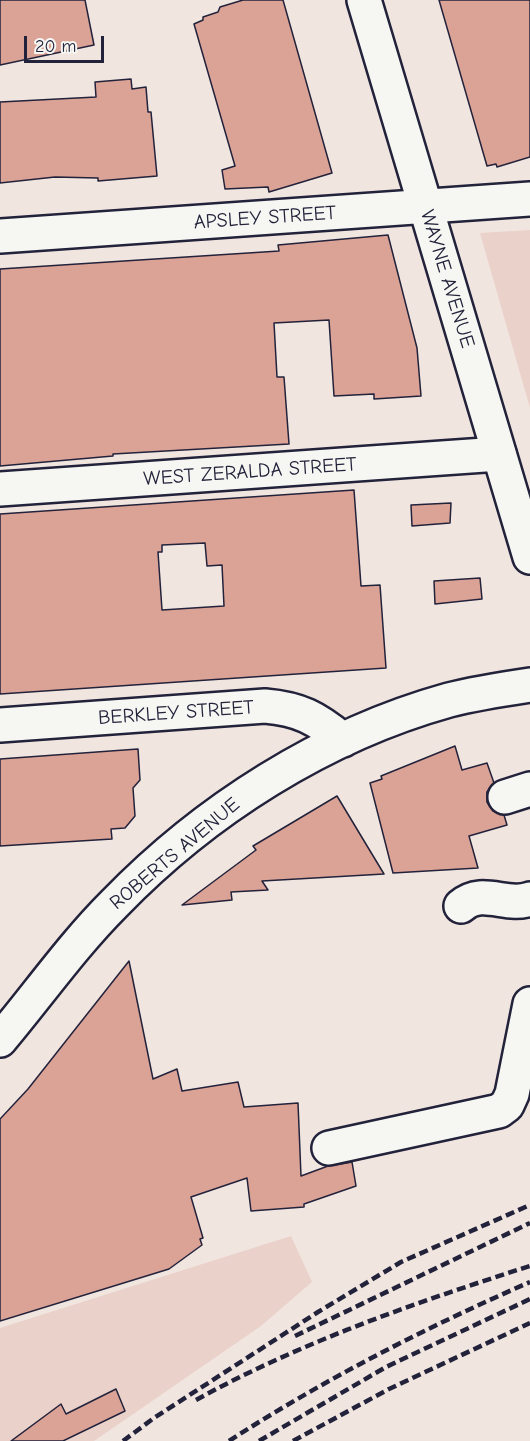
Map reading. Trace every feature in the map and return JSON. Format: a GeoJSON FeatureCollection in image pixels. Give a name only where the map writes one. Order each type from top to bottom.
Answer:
{"type":"FeatureCollection","features":[{"type":"Feature","properties":{"kind":"main road","name":"WAYNE AVENUE"},"geometry":{"type":"LineString","coordinates":[[364,0],[530,557]]}},
{"type":"Feature","properties":{"kind":"main road","name":"APSLEY STREET"},"geometry":{"type":"LineString","coordinates":[[0,236],[530,199]]}},
{"type":"Feature","properties":{"kind":"main road","name":"WEST ZERALDA STREET"},"geometry":{"type":"LineString","coordinates":[[0,489],[500,454]]}},
{"type":"Feature","properties":{"kind":"main road","name":"ROBERTS AVENUE"},"geometry":{"type":"LineString","coordinates":[[0,1040],[91,928],[141,877],[241,798],[284,771],[343,740],[387,721],[451,699],[530,685]]}},
{"type":"Feature","properties":{"kind":"main road","name":"BERKLEY STREET"},"geometry":{"type":"LineString","coordinates":[[0,725],[265,706],[307,714],[343,740]]}},
{"type":"Feature","properties":{"kind":"main road"},"geometry":{"type":"LineString","coordinates":[[461,906],[469,899],[486,896],[505,900],[530,899]]}},
{"type":"Feature","properties":{"kind":"main road"},"geometry":{"type":"LineString","coordinates":[[329,1148],[500,1111],[507,1105],[512,1094],[530,1004]]}},
{"type":"Feature","properties":{"kind":"shaded area"},"geometry":{"type":"Polygon","coordinates":[[[530,230],[530,408],[480,233],[530,230]]]}},
{"type":"Feature","properties":{"kind":"shaded area"},"geometry":{"type":"Polygon","coordinates":[[[291,1236],[312,1282],[261,1326],[94,1441],[0,1441],[0,1328],[291,1236]]]}},
{"type":"Feature","properties":{"kind":"building"},"geometry":{"type":"Polygon","coordinates":[[[0,0],[85,0],[94,45],[0,65],[0,0]]]}},
{"type":"Feature","properties":{"kind":"building"},"geometry":{"type":"Polygon","coordinates":[[[243,0],[283,0],[332,173],[269,192],[268,187],[225,189],[222,170],[235,166],[194,24],[203,20],[203,17],[218,12],[220,7],[243,0]]]}},
{"type":"Feature","properties":{"kind":"building"},"geometry":{"type":"Polygon","coordinates":[[[439,0],[530,0],[530,157],[497,167],[496,164],[487,166],[439,0]]]}},
{"type":"Feature","properties":{"kind":"building"},"geometry":{"type":"Polygon","coordinates":[[[131,79],[132,89],[146,87],[148,112],[151,112],[157,176],[98,181],[98,178],[55,177],[0,183],[0,102],[96,97],[95,82],[131,79]]]}},
{"type":"Feature","properties":{"kind":"building"},"geometry":{"type":"Polygon","coordinates":[[[388,235],[417,348],[421,396],[374,399],[374,394],[334,396],[329,320],[274,323],[277,377],[284,377],[289,444],[113,454],[113,456],[0,466],[0,269],[279,251],[278,245],[388,235]]]}},
{"type":"Feature","properties":{"kind":"building"},"geometry":{"type":"Polygon","coordinates":[[[354,490],[361,586],[380,585],[386,668],[0,694],[0,514],[354,490]],[[205,543],[162,545],[162,552],[158,552],[162,610],[224,606],[222,565],[207,566],[205,543]]]}},
{"type":"Feature","properties":{"kind":"building"},"geometry":{"type":"Polygon","coordinates":[[[451,503],[450,523],[412,526],[411,505],[451,503]]]}},
{"type":"Feature","properties":{"kind":"building"},"geometry":{"type":"Polygon","coordinates":[[[480,578],[482,599],[435,604],[434,581],[480,578]]]}},
{"type":"Feature","properties":{"kind":"building"},"geometry":{"type":"Polygon","coordinates":[[[455,746],[462,770],[487,763],[494,783],[487,792],[487,802],[493,811],[504,815],[507,825],[469,836],[478,868],[393,873],[370,783],[382,779],[381,776],[455,746]]]}},
{"type":"Feature","properties":{"kind":"building"},"geometry":{"type":"Polygon","coordinates":[[[138,749],[140,780],[133,788],[135,816],[125,828],[111,829],[112,839],[0,846],[0,759],[138,749]]]}},
{"type":"Feature","properties":{"kind":"building"},"geometry":{"type":"Polygon","coordinates":[[[337,796],[384,874],[262,881],[268,890],[231,892],[232,900],[182,905],[256,850],[253,846],[337,796]]]}},
{"type":"Feature","properties":{"kind":"building"},"geometry":{"type":"Polygon","coordinates":[[[129,961],[153,1079],[177,1069],[182,1091],[238,1082],[244,1107],[298,1103],[301,1176],[328,1166],[352,1162],[356,1186],[304,1204],[304,1207],[251,1211],[247,1178],[191,1197],[203,1238],[200,1239],[202,1245],[169,1269],[0,1321],[0,1119],[28,1089],[129,961]]]}},
{"type":"Feature","properties":{"kind":"building"},"geometry":{"type":"Polygon","coordinates":[[[116,1389],[125,1411],[63,1441],[11,1441],[61,1404],[66,1414],[116,1389]]]}},
{"type":"Feature","properties":{"kind":"railway"},"geometry":{"type":"LineString","coordinates":[[123,1441],[154,1418],[318,1312],[401,1262],[530,1205]]}},
{"type":"Feature","properties":{"kind":"railway"},"geometry":{"type":"LineString","coordinates":[[295,1336],[530,1223]]}},
{"type":"Feature","properties":{"kind":"railway"},"geometry":{"type":"LineString","coordinates":[[196,1400],[277,1360],[360,1325],[530,1266]]}},
{"type":"Feature","properties":{"kind":"railway"},"geometry":{"type":"LineString","coordinates":[[229,1441],[302,1396],[376,1356],[530,1282]]}},
{"type":"Feature","properties":{"kind":"railway"},"geometry":{"type":"LineString","coordinates":[[259,1441],[386,1367],[530,1299]]}},
{"type":"Feature","properties":{"kind":"railway"},"geometry":{"type":"LineString","coordinates":[[293,1441],[389,1389],[530,1323]]}}]}
